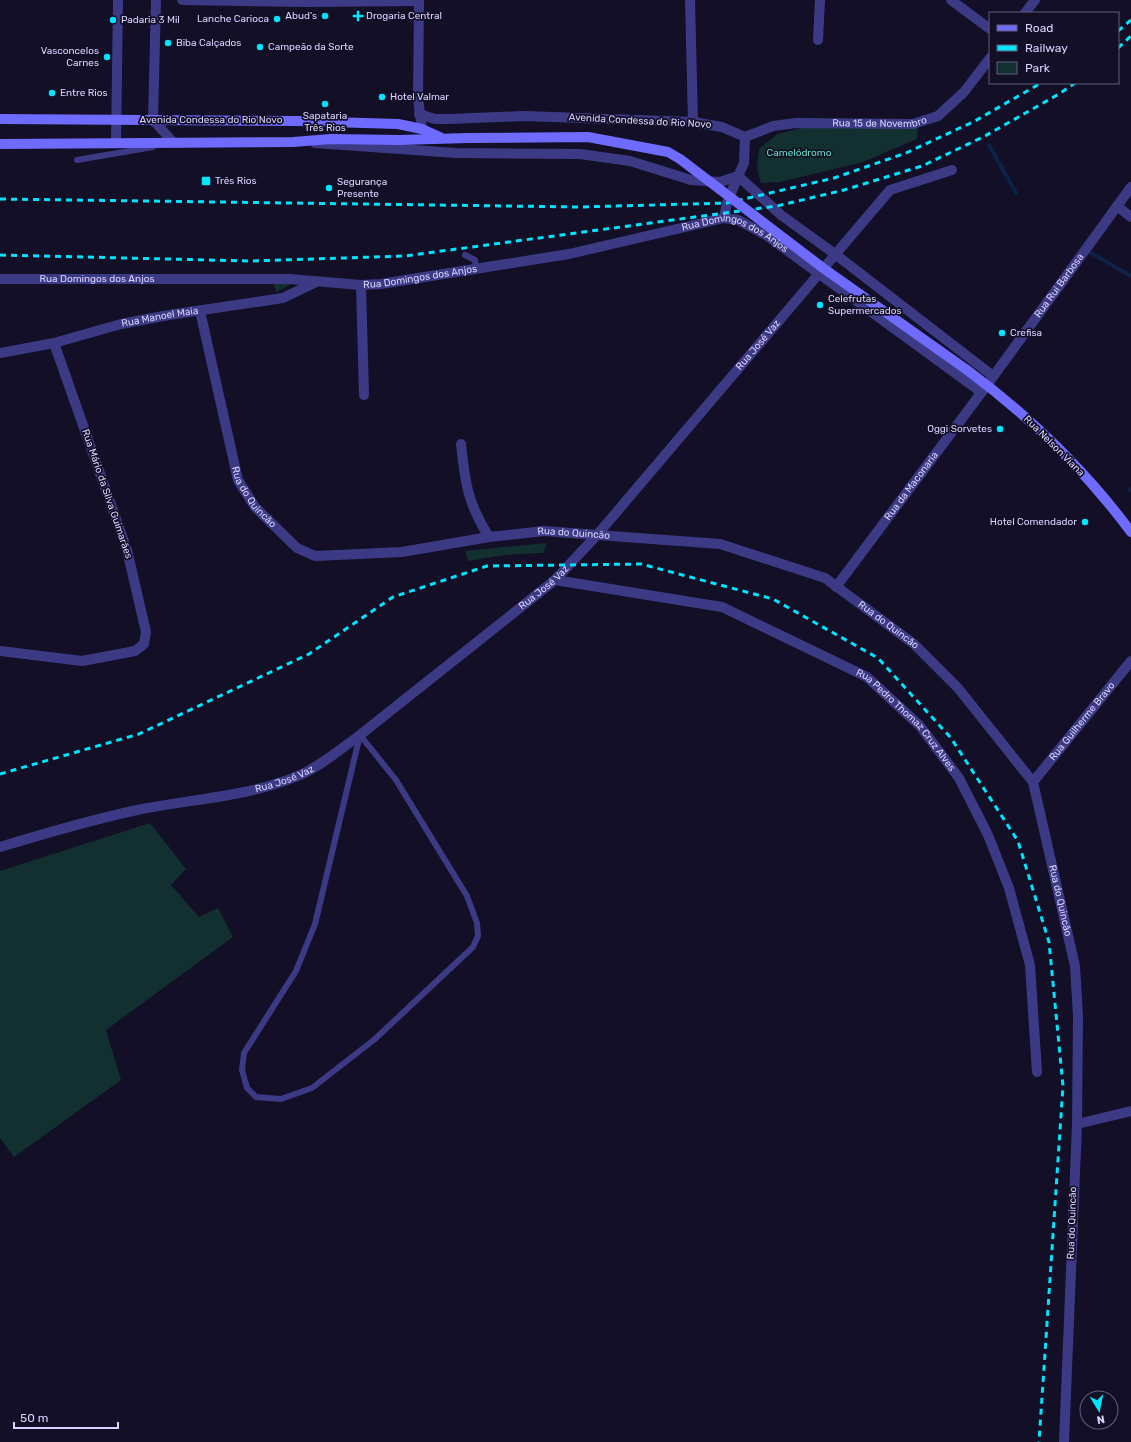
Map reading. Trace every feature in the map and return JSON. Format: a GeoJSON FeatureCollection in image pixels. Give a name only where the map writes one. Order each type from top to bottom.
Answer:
{"type":"FeatureCollection","features":[{"type":"Feature","properties":{"kind":"main road","name":"Avenida Condessa do Rio Novo"},"geometry":{"type":"LineString","coordinates":[[0,119],[297,121],[390,124],[422,129],[443,138]]}},
{"type":"Feature","properties":{"kind":"main road","name":"Rua Nelson Viana"},"geometry":{"type":"LineString","coordinates":[[443,138],[588,137],[668,152],[680,159],[824,268],[967,370],[984,389],[1033,423],[1106,499],[1131,532]]}},
{"type":"Feature","properties":{"kind":"main road"},"geometry":{"type":"LineString","coordinates":[[0,144],[294,142],[331,139],[399,140],[443,138]]}},
{"type":"Feature","properties":{"kind":"street"},"geometry":{"type":"LineString","coordinates":[[116,143],[118,0]]}},
{"type":"Feature","properties":{"kind":"street"},"geometry":{"type":"LineString","coordinates":[[156,0],[153,120],[175,142]]}},
{"type":"Feature","properties":{"kind":"street"},"geometry":{"type":"LineString","coordinates":[[182,0],[307,2],[419,1],[419,114],[422,129]]}},
{"type":"Feature","properties":{"kind":"street"},"geometry":{"type":"LineString","coordinates":[[690,0],[693,122]]}},
{"type":"Feature","properties":{"kind":"street"},"geometry":{"type":"LineString","coordinates":[[818,40],[820,0]]}},
{"type":"Feature","properties":{"kind":"street"},"geometry":{"type":"LineString","coordinates":[[951,0],[989,28]]}},
{"type":"Feature","properties":{"kind":"street"},"geometry":{"type":"LineString","coordinates":[[1026,12],[1035,0]]}},
{"type":"Feature","properties":{"kind":"street","name":"Rua 15 de Novembro"},"geometry":{"type":"LineString","coordinates":[[745,137],[773,126],[796,123],[913,124],[938,116],[964,92],[989,59]]}},
{"type":"Feature","properties":{"kind":"street","name":"Avenida Condessa do Rio Novo"},"geometry":{"type":"LineString","coordinates":[[419,114],[442,119],[525,116],[693,122],[722,127],[745,137]]}},
{"type":"Feature","properties":{"kind":"street"},"geometry":{"type":"LineString","coordinates":[[724,218],[727,203],[744,163],[745,137]]}},
{"type":"Feature","properties":{"kind":"street"},"geometry":{"type":"LineString","coordinates":[[294,142],[456,153],[580,154],[630,161],[691,180],[720,182],[738,176]]}},
{"type":"Feature","properties":{"kind":"street","name":"Rua José Vaz"},"geometry":{"type":"LineString","coordinates":[[0,847],[76,824],[138,810],[264,788],[301,774],[360,735],[555,580],[597,535],[890,190],[952,170]]}},
{"type":"Feature","properties":{"kind":"street"},"geometry":{"type":"LineString","coordinates":[[738,176],[780,215],[835,254],[993,376]]}},
{"type":"Feature","properties":{"kind":"street","name":"Rua Rui Barbosa"},"geometry":{"type":"LineString","coordinates":[[984,389],[1131,187]]}},
{"type":"Feature","properties":{"kind":"street"},"geometry":{"type":"LineString","coordinates":[[1117,206],[1131,217]]}},
{"type":"Feature","properties":{"kind":"street","name":"Rua Domingos dos Anjos"},"geometry":{"type":"LineString","coordinates":[[0,279],[318,281],[361,285],[381,284],[569,254],[724,218],[738,220],[766,235],[818,275]]}},
{"type":"Feature","properties":{"kind":"street"},"geometry":{"type":"LineString","coordinates":[[818,275],[984,389]]}},
{"type":"Feature","properties":{"kind":"street","name":"Rua Manoel Maia"},"geometry":{"type":"LineString","coordinates":[[0,354],[54,343],[121,324],[283,298],[318,281]]}},
{"type":"Feature","properties":{"kind":"street"},"geometry":{"type":"LineString","coordinates":[[361,285],[364,395]]}},
{"type":"Feature","properties":{"kind":"street","name":"Rua do Quincão"},"geometry":{"type":"LineString","coordinates":[[200,311],[238,480],[254,506],[297,548],[315,556],[402,552],[489,537],[544,531],[720,544],[824,578],[914,644],[953,682],[1033,782],[1075,966],[1078,1016],[1077,1124],[1064,1442]]}},
{"type":"Feature","properties":{"kind":"street","name":"Rua Mário da Silva Guimarães"},"geometry":{"type":"LineString","coordinates":[[0,651],[82,661],[136,651],[144,644],[146,632],[127,550],[54,343]]}},
{"type":"Feature","properties":{"kind":"street","name":"Rua da Maconaria"},"geometry":{"type":"LineString","coordinates":[[836,587],[984,389]]}},
{"type":"Feature","properties":{"kind":"street"},"geometry":{"type":"LineString","coordinates":[[461,444],[465,482],[470,503],[477,518],[489,537]]}},
{"type":"Feature","properties":{"kind":"street","name":"Rua Pedro Thomaz Cruz Alves"},"geometry":{"type":"LineString","coordinates":[[555,580],[722,607],[867,677],[920,726],[959,778],[988,835],[1009,888],[1030,965],[1037,1072]]}},
{"type":"Feature","properties":{"kind":"street","name":"Rua Guilherme Bravo"},"geometry":{"type":"LineString","coordinates":[[1033,782],[1131,660]]}},
{"type":"Feature","properties":{"kind":"street"},"geometry":{"type":"LineString","coordinates":[[1077,1124],[1131,1111]]}},
{"type":"Feature","properties":{"kind":"lane"},"geometry":{"type":"LineString","coordinates":[[77,160],[175,142]]}},
{"type":"Feature","properties":{"kind":"lane"},"geometry":{"type":"LineString","coordinates":[[465,255],[475,260],[476,270]]}},
{"type":"Feature","properties":{"kind":"lane"},"geometry":{"type":"LineString","coordinates":[[360,735],[396,780],[467,896],[478,923],[478,936],[473,947],[375,1039],[312,1088],[281,1099],[256,1097],[247,1088],[242,1070],[244,1053],[296,971],[315,924],[360,735]]}},
{"type":"Feature","properties":{"kind":"green space","name":"Camelódromo"},"geometry":{"type":"Polygon","coordinates":[[[806,127],[918,128],[917,139],[863,162],[780,182],[761,183],[757,168],[759,149],[777,134],[806,127]]]}},
{"type":"Feature","properties":{"kind":"green space"},"geometry":{"type":"Polygon","coordinates":[[[273,282],[296,282],[276,292],[273,282]]]}},
{"type":"Feature","properties":{"kind":"green space"},"geometry":{"type":"Polygon","coordinates":[[[547,543],[543,553],[505,555],[468,561],[465,551],[547,543]]]}},
{"type":"Feature","properties":{"kind":"green space"},"geometry":{"type":"Polygon","coordinates":[[[150,823],[186,869],[171,885],[199,917],[218,908],[233,937],[106,1030],[121,1080],[14,1157],[0,1138],[0,871],[150,823]]]}},
{"type":"Feature","properties":{"kind":"waterway"},"geometry":{"type":"LineString","coordinates":[[989,145],[1016,193]]}},
{"type":"Feature","properties":{"kind":"waterway"},"geometry":{"type":"LineString","coordinates":[[1089,252],[1131,276]]}},
{"type":"Feature","properties":{"kind":"railway"},"geometry":{"type":"LineString","coordinates":[[1119,30],[1131,20]]}},
{"type":"Feature","properties":{"kind":"railway"},"geometry":{"type":"LineString","coordinates":[[1119,47],[1131,36]]}},
{"type":"Feature","properties":{"kind":"railway"},"geometry":{"type":"LineString","coordinates":[[0,199],[580,207],[727,203],[834,178],[906,153],[975,121],[1039,84]]}},
{"type":"Feature","properties":{"kind":"railway"},"geometry":{"type":"LineString","coordinates":[[0,255],[251,261],[405,256],[777,206],[844,190],[922,166],[985,136],[1059,94],[1074,84]]}},
{"type":"Feature","properties":{"kind":"railway"},"geometry":{"type":"LineString","coordinates":[[0,774],[139,734],[309,654],[393,597],[487,566],[641,564],[773,599],[878,658],[951,738],[1018,841],[1049,942],[1063,1086],[1039,1442]]}},
{"type":"Feature","properties":{"kind":"place","name":"Abud's"},"geometry":{"type":"Point","coordinates":[325,16]}},
{"type":"Feature","properties":{"kind":"place","name":"Drogaria Central"},"geometry":{"type":"Point","coordinates":[358,16]}},
{"type":"Feature","properties":{"kind":"place","name":"Lanche Carioca"},"geometry":{"type":"Point","coordinates":[277,19]}},
{"type":"Feature","properties":{"kind":"place","name":"Padaria 3 Mil"},"geometry":{"type":"Point","coordinates":[113,20]}},
{"type":"Feature","properties":{"kind":"place","name":"Biba Calçados"},"geometry":{"type":"Point","coordinates":[168,43]}},
{"type":"Feature","properties":{"kind":"place","name":"Campeão da Sorte"},"geometry":{"type":"Point","coordinates":[260,47]}},
{"type":"Feature","properties":{"kind":"place","name":"Vasconcelos Carnes"},"geometry":{"type":"Point","coordinates":[107,57]}},
{"type":"Feature","properties":{"kind":"place","name":"Entre Rios"},"geometry":{"type":"Point","coordinates":[52,93]}},
{"type":"Feature","properties":{"kind":"place","name":"Hotel Valmar"},"geometry":{"type":"Point","coordinates":[382,97]}},
{"type":"Feature","properties":{"kind":"place","name":"Sapataria Três Rios"},"geometry":{"type":"Point","coordinates":[325,104]}},
{"type":"Feature","properties":{"kind":"place","name":"Três Rios"},"geometry":{"type":"Point","coordinates":[206,181]}},
{"type":"Feature","properties":{"kind":"place","name":"Segurança Presente"},"geometry":{"type":"Point","coordinates":[329,188]}},
{"type":"Feature","properties":{"kind":"place","name":"Celefrutas Supermercados"},"geometry":{"type":"Point","coordinates":[820,305]}},
{"type":"Feature","properties":{"kind":"place","name":"Crefisa"},"geometry":{"type":"Point","coordinates":[1002,333]}},
{"type":"Feature","properties":{"kind":"place","name":"Oggi Sorvetes"},"geometry":{"type":"Point","coordinates":[1000,429]}},
{"type":"Feature","properties":{"kind":"place","name":"Hotel Comendador"},"geometry":{"type":"Point","coordinates":[1085,522]}}]}
